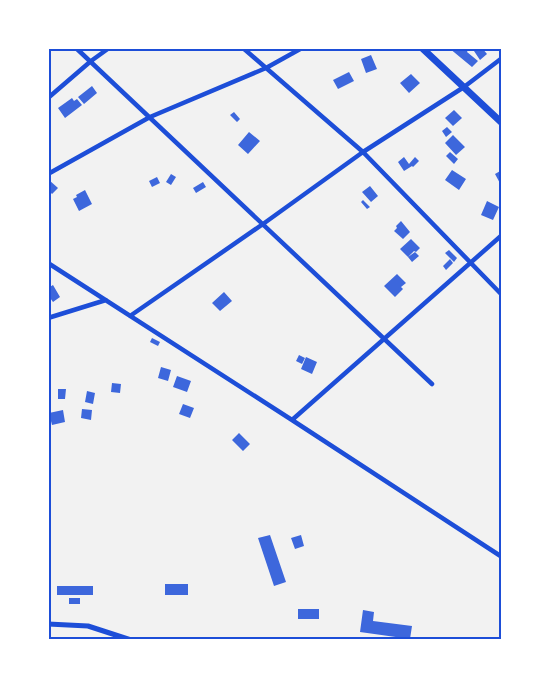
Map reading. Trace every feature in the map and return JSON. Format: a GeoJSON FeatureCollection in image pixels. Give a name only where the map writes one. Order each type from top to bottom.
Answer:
{"type":"FeatureCollection","features":[{"type":"Feature","properties":{"kind":"highway"},"geometry":{"type":"LineString","coordinates":[[422,48],[502,123]]}},
{"type":"Feature","properties":{"kind":"street"},"geometry":{"type":"LineString","coordinates":[[76,48],[432,384]]}},
{"type":"Feature","properties":{"kind":"street"},"geometry":{"type":"LineString","coordinates":[[48,98],[109,48]]}},
{"type":"Feature","properties":{"kind":"street"},"geometry":{"type":"LineString","coordinates":[[243,48],[363,152],[502,295]]}},
{"type":"Feature","properties":{"kind":"street"},"geometry":{"type":"LineString","coordinates":[[48,174],[150,117],[266,68],[302,48]]}},
{"type":"Feature","properties":{"kind":"street"},"geometry":{"type":"LineString","coordinates":[[130,315],[363,152],[464,87],[502,58]]}},
{"type":"Feature","properties":{"kind":"street"},"geometry":{"type":"LineString","coordinates":[[292,420],[502,235]]}},
{"type":"Feature","properties":{"kind":"street"},"geometry":{"type":"LineString","coordinates":[[48,263],[502,557]]}},
{"type":"Feature","properties":{"kind":"street"},"geometry":{"type":"LineString","coordinates":[[48,318],[106,300]]}},
{"type":"Feature","properties":{"kind":"street"},"geometry":{"type":"LineString","coordinates":[[48,624],[88,626],[131,640]]}},
{"type":"Feature","properties":{"kind":"building"},"geometry":{"type":"Polygon","coordinates":[[[449,48],[466,48],[467,52],[478,61],[472,67],[449,48]]]}},
{"type":"Feature","properties":{"kind":"building"},"geometry":{"type":"Polygon","coordinates":[[[479,48],[487,54],[480,60],[474,51],[479,48]]]}},
{"type":"Feature","properties":{"kind":"building"},"geometry":{"type":"Polygon","coordinates":[[[371,55],[377,69],[366,73],[361,59],[371,55]]]}},
{"type":"Feature","properties":{"kind":"building"},"geometry":{"type":"Polygon","coordinates":[[[349,72],[354,81],[338,89],[333,80],[349,72]]]}},
{"type":"Feature","properties":{"kind":"building"},"geometry":{"type":"Polygon","coordinates":[[[411,74],[420,83],[409,93],[400,83],[411,74]]]}},
{"type":"Feature","properties":{"kind":"building"},"geometry":{"type":"Polygon","coordinates":[[[92,86],[97,93],[84,104],[78,97],[92,86]]]}},
{"type":"Feature","properties":{"kind":"building"},"geometry":{"type":"Polygon","coordinates":[[[72,98],[74,101],[77,99],[82,105],[65,118],[58,108],[72,98]]]}},
{"type":"Feature","properties":{"kind":"building"},"geometry":{"type":"Polygon","coordinates":[[[454,110],[462,118],[453,126],[445,118],[454,110]]]}},
{"type":"Feature","properties":{"kind":"building"},"geometry":{"type":"Polygon","coordinates":[[[234,112],[240,119],[237,122],[230,115],[234,112]]]}},
{"type":"Feature","properties":{"kind":"building"},"geometry":{"type":"Polygon","coordinates":[[[447,127],[452,132],[446,137],[442,131],[447,127]]]}},
{"type":"Feature","properties":{"kind":"building"},"geometry":{"type":"Polygon","coordinates":[[[249,132],[260,141],[248,154],[238,145],[249,132]]]}},
{"type":"Feature","properties":{"kind":"building"},"geometry":{"type":"Polygon","coordinates":[[[453,135],[465,147],[456,155],[445,143],[453,135]]]}},
{"type":"Feature","properties":{"kind":"building"},"geometry":{"type":"Polygon","coordinates":[[[450,152],[458,159],[454,164],[446,156],[450,152]]]}},
{"type":"Feature","properties":{"kind":"building"},"geometry":{"type":"Polygon","coordinates":[[[404,157],[409,164],[415,157],[419,161],[404,171],[398,162],[404,157]]]}},
{"type":"Feature","properties":{"kind":"building"},"geometry":{"type":"Polygon","coordinates":[[[452,170],[466,179],[459,190],[445,180],[452,170]]]}},
{"type":"Feature","properties":{"kind":"building"},"geometry":{"type":"Polygon","coordinates":[[[502,170],[502,187],[495,174],[502,170]]]}},
{"type":"Feature","properties":{"kind":"building"},"geometry":{"type":"Polygon","coordinates":[[[171,174],[176,177],[171,185],[166,182],[171,174]]]}},
{"type":"Feature","properties":{"kind":"building"},"geometry":{"type":"Polygon","coordinates":[[[157,177],[160,183],[152,187],[149,181],[157,177]]]}},
{"type":"Feature","properties":{"kind":"building"},"geometry":{"type":"Polygon","coordinates":[[[49,180],[58,188],[52,194],[48,190],[49,180]]]}},
{"type":"Feature","properties":{"kind":"building"},"geometry":{"type":"Polygon","coordinates":[[[203,182],[206,187],[196,193],[193,188],[203,182]]]}},
{"type":"Feature","properties":{"kind":"building"},"geometry":{"type":"Polygon","coordinates":[[[370,186],[378,196],[371,202],[362,192],[370,186]]]}},
{"type":"Feature","properties":{"kind":"building"},"geometry":{"type":"Polygon","coordinates":[[[85,190],[92,204],[79,211],[73,199],[85,190]]]}},
{"type":"Feature","properties":{"kind":"building"},"geometry":{"type":"Polygon","coordinates":[[[363,200],[370,207],[367,209],[361,202],[363,200]]]}},
{"type":"Feature","properties":{"kind":"building"},"geometry":{"type":"Polygon","coordinates":[[[487,201],[499,207],[493,220],[481,215],[487,201]]]}},
{"type":"Feature","properties":{"kind":"building"},"geometry":{"type":"Polygon","coordinates":[[[401,221],[410,232],[403,239],[394,231],[401,221]]]}},
{"type":"Feature","properties":{"kind":"building"},"geometry":{"type":"Polygon","coordinates":[[[411,239],[420,248],[408,257],[400,249],[411,239]]]}},
{"type":"Feature","properties":{"kind":"building"},"geometry":{"type":"Polygon","coordinates":[[[449,250],[457,258],[454,262],[445,253],[449,250]]]}},
{"type":"Feature","properties":{"kind":"building"},"geometry":{"type":"Polygon","coordinates":[[[415,252],[419,256],[412,262],[408,257],[415,252]]]}},
{"type":"Feature","properties":{"kind":"building"},"geometry":{"type":"Polygon","coordinates":[[[450,259],[453,263],[446,270],[443,266],[450,259]]]}},
{"type":"Feature","properties":{"kind":"building"},"geometry":{"type":"Polygon","coordinates":[[[397,274],[406,283],[395,297],[384,286],[397,274]]]}},
{"type":"Feature","properties":{"kind":"building"},"geometry":{"type":"Polygon","coordinates":[[[53,285],[60,297],[53,302],[48,295],[48,288],[53,285]]]}},
{"type":"Feature","properties":{"kind":"building"},"geometry":{"type":"Polygon","coordinates":[[[224,292],[232,301],[220,311],[212,303],[224,292]]]}},
{"type":"Feature","properties":{"kind":"building"},"geometry":{"type":"Polygon","coordinates":[[[152,338],[160,342],[158,346],[150,342],[152,338]]]}},
{"type":"Feature","properties":{"kind":"building"},"geometry":{"type":"Polygon","coordinates":[[[299,355],[305,358],[302,364],[296,361],[299,355]]]}},
{"type":"Feature","properties":{"kind":"building"},"geometry":{"type":"Polygon","coordinates":[[[306,357],[317,362],[312,374],[301,369],[306,357]]]}},
{"type":"Feature","properties":{"kind":"building"},"geometry":{"type":"Polygon","coordinates":[[[161,367],[171,370],[168,381],[158,378],[161,367]]]}},
{"type":"Feature","properties":{"kind":"building"},"geometry":{"type":"Polygon","coordinates":[[[177,376],[191,381],[187,392],[173,387],[177,376]]]}},
{"type":"Feature","properties":{"kind":"building"},"geometry":{"type":"Polygon","coordinates":[[[112,383],[121,384],[120,393],[111,392],[112,383]]]}},
{"type":"Feature","properties":{"kind":"building"},"geometry":{"type":"Polygon","coordinates":[[[58,389],[66,389],[65,399],[58,399],[58,389]]]}},
{"type":"Feature","properties":{"kind":"building"},"geometry":{"type":"Polygon","coordinates":[[[87,391],[95,393],[93,404],[85,402],[87,391]]]}},
{"type":"Feature","properties":{"kind":"building"},"geometry":{"type":"Polygon","coordinates":[[[183,404],[194,408],[190,418],[179,414],[183,404]]]}},
{"type":"Feature","properties":{"kind":"building"},"geometry":{"type":"Polygon","coordinates":[[[82,409],[92,410],[91,420],[81,418],[82,409]]]}},
{"type":"Feature","properties":{"kind":"building"},"geometry":{"type":"Polygon","coordinates":[[[63,410],[65,422],[52,425],[49,413],[63,410]]]}},
{"type":"Feature","properties":{"kind":"building"},"geometry":{"type":"Polygon","coordinates":[[[239,433],[250,444],[243,451],[232,440],[239,433]]]}},
{"type":"Feature","properties":{"kind":"building"},"geometry":{"type":"Polygon","coordinates":[[[270,535],[286,582],[274,586],[258,538],[270,535]]]}},
{"type":"Feature","properties":{"kind":"building"},"geometry":{"type":"Polygon","coordinates":[[[301,535],[304,546],[295,549],[291,538],[301,535]]]}},
{"type":"Feature","properties":{"kind":"building"},"geometry":{"type":"Polygon","coordinates":[[[165,584],[188,584],[188,595],[165,595],[165,584]]]}},
{"type":"Feature","properties":{"kind":"building"},"geometry":{"type":"Polygon","coordinates":[[[57,586],[93,586],[93,595],[57,595],[57,586]]]}},
{"type":"Feature","properties":{"kind":"building"},"geometry":{"type":"Polygon","coordinates":[[[69,598],[80,598],[80,604],[69,604],[69,598]]]}},
{"type":"Feature","properties":{"kind":"building"},"geometry":{"type":"Polygon","coordinates":[[[298,609],[319,609],[319,619],[298,619],[298,609]]]}},
{"type":"Feature","properties":{"kind":"building"},"geometry":{"type":"Polygon","coordinates":[[[363,610],[374,612],[373,621],[412,626],[410,639],[360,632],[363,610]]]}}]}
